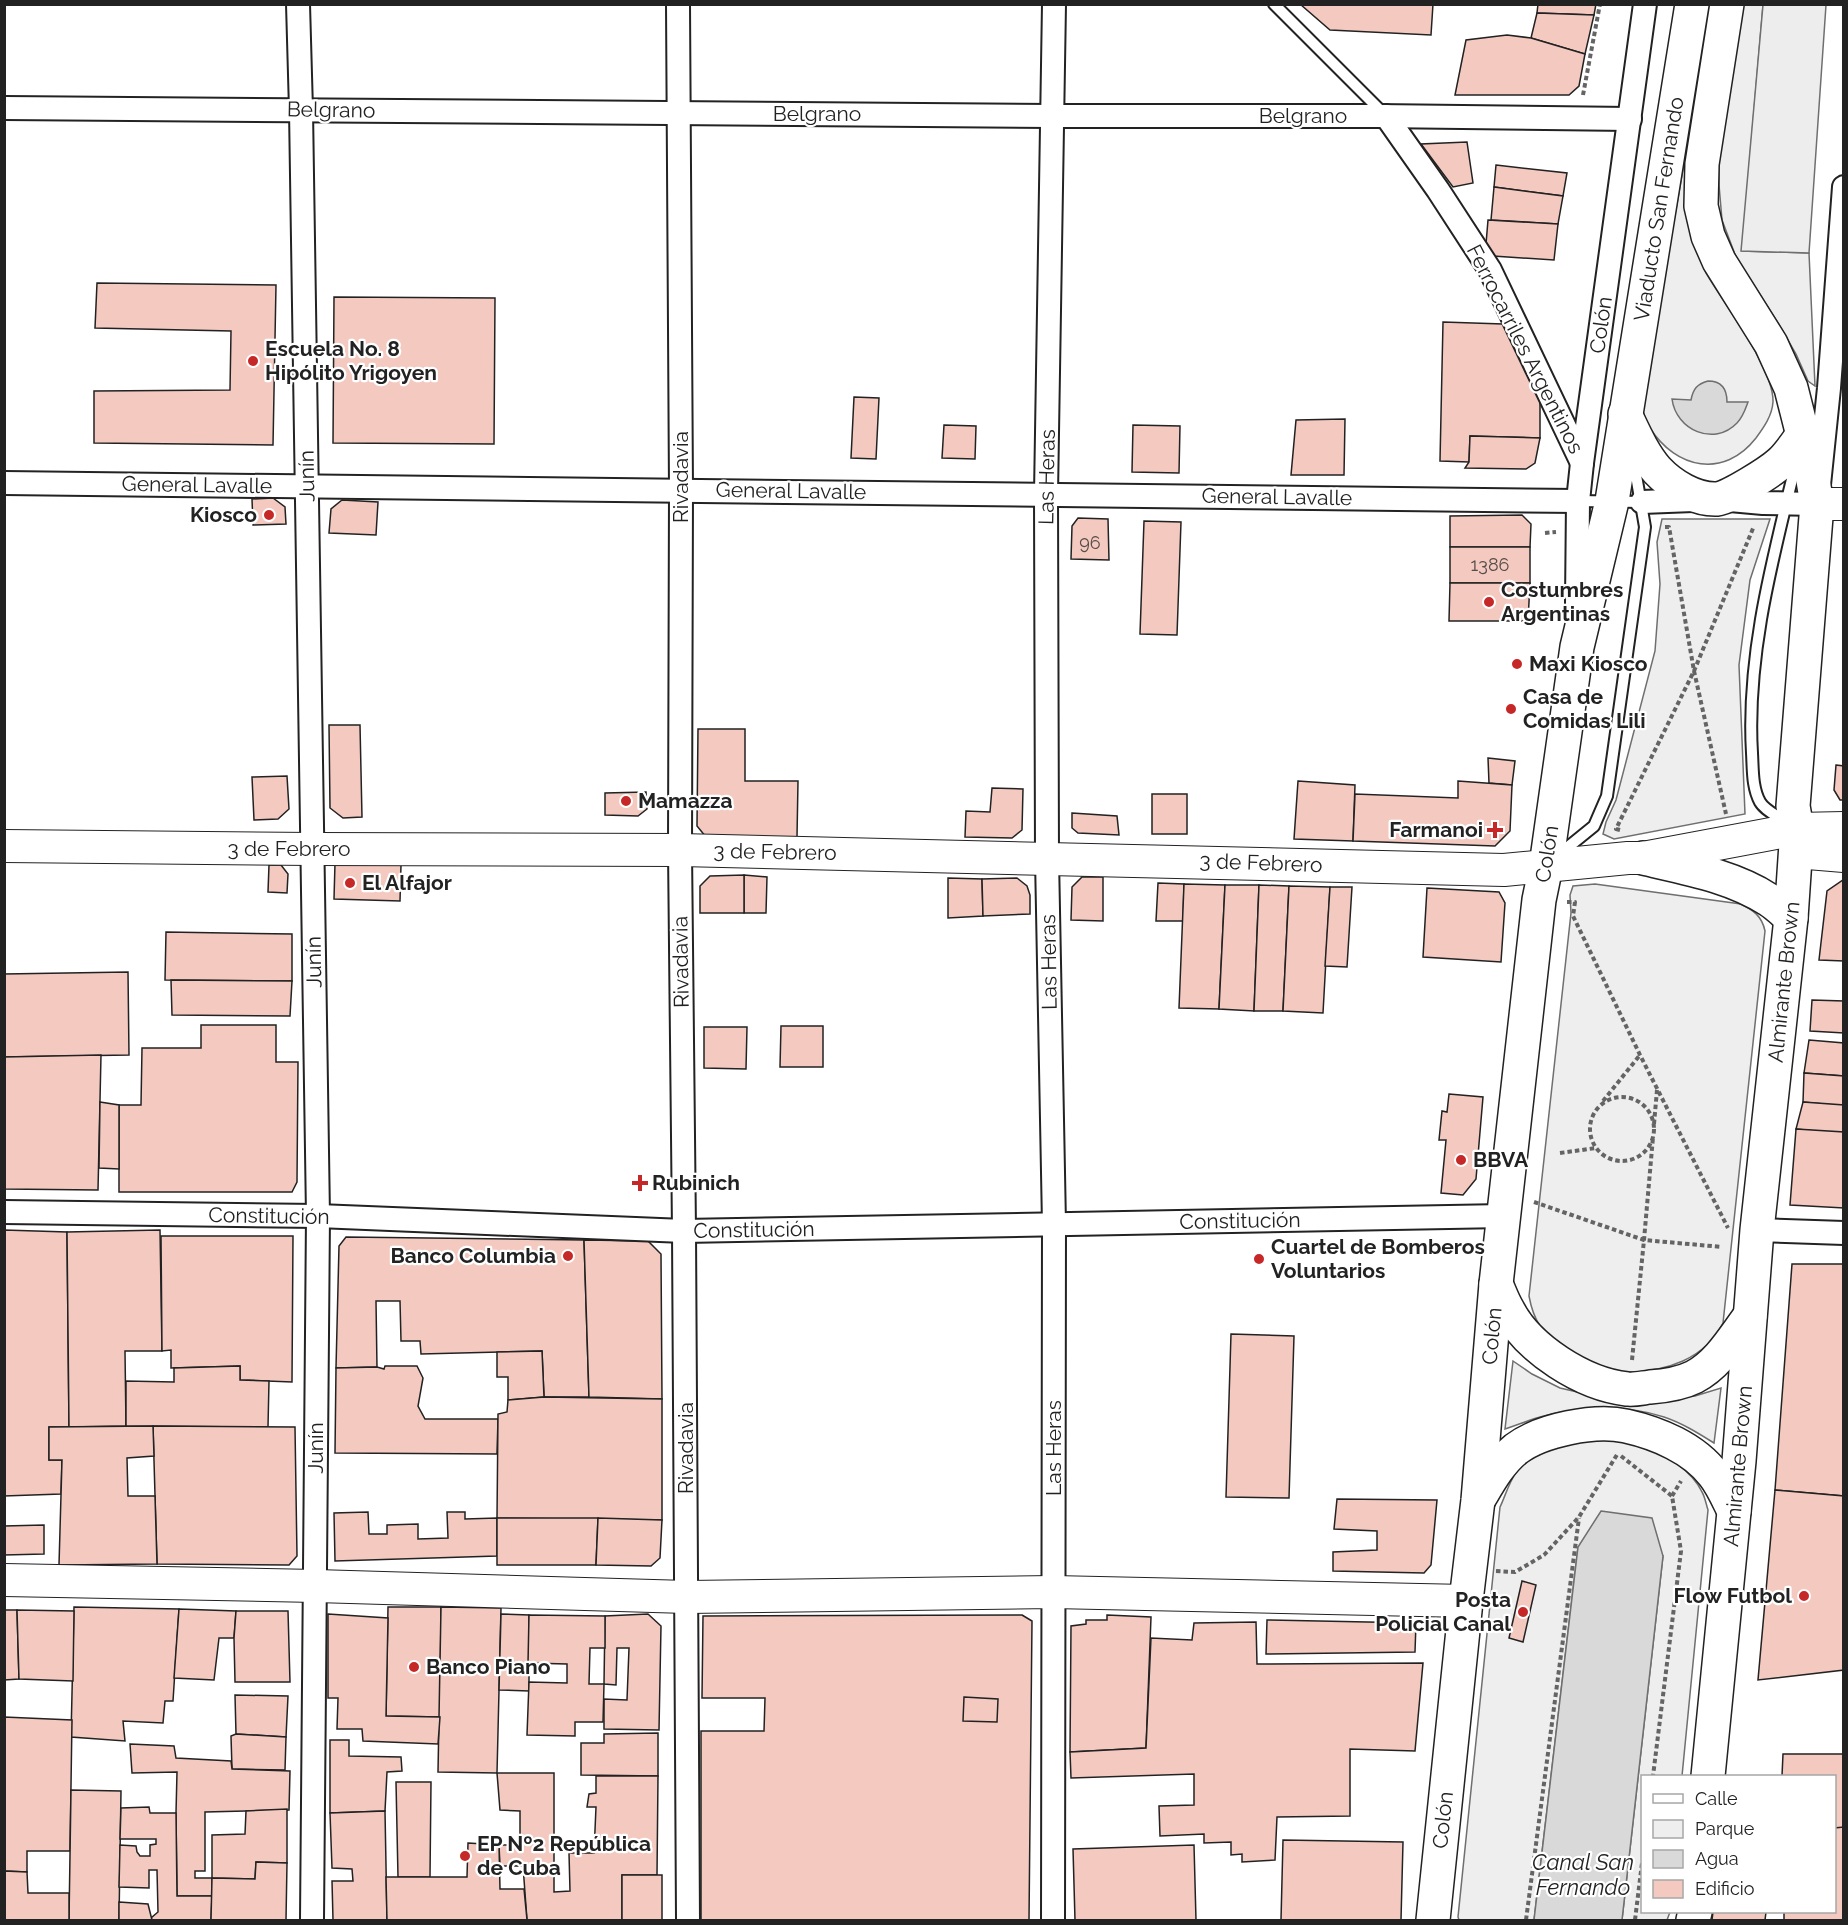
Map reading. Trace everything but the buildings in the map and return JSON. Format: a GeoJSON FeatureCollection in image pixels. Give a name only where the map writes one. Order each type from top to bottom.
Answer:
{"type":"FeatureCollection","features":[{"type":"Feature","properties":{"kind":"main road","name":"Viaducto San Fernando"},"geometry":{"type":"LineString","coordinates":[[1625,414],[1692,4]]}},
{"type":"Feature","properties":{"kind":"main road","name":"Viaducto San Fernando"},"geometry":{"type":"LineString","coordinates":[[1727,4],[1702,165],[1701,206],[1708,236],[1719,261],[1771,344],[1791,388],[1803,434],[1816,504]]}},
{"type":"Feature","properties":{"kind":"main road"},"geometry":{"type":"LineString","coordinates":[[1625,414],[1640,444],[1657,470],[1676,486],[1701,498],[1719,499],[1754,481],[1781,463],[1803,434]]}},
{"type":"Feature","properties":{"kind":"main road","name":"Colón"},"geometry":{"type":"LineString","coordinates":[[1433,1920],[1478,1500],[1496,1284],[1539,900],[1546,866],[1577,646],[1627,502],[1625,414]]}},
{"type":"Feature","properties":{"kind":"main road","name":"Almirante Brown"},"geometry":{"type":"LineString","coordinates":[[1708,1775],[1750,1316],[1742,1230],[1791,918],[1796,841],[1793,806],[1816,504]]}},
{"type":"Feature","properties":{"kind":"main road"},"geometry":{"type":"LineString","coordinates":[[1796,841],[1833,827],[1844,828]]}},
{"type":"Feature","properties":{"kind":"main road"},"geometry":{"type":"LineString","coordinates":[[1796,841],[1844,856]]}},
{"type":"Feature","properties":{"kind":"main road","name":"3 de Febrero"},"geometry":{"type":"LineString","coordinates":[[4,846],[680,850],[1504,870],[1636,858],[1732,842],[1796,841]]}},
{"type":"Feature","properties":{"kind":"main road"},"geometry":{"type":"LineString","coordinates":[[1636,858],[1688,868],[1751,890],[1771,901],[1791,918]]}},
{"type":"Feature","properties":{"kind":"main road"},"geometry":{"type":"LineString","coordinates":[[1496,1284],[1508,1311],[1520,1327],[1559,1363],[1585,1377],[1629,1389],[1669,1386],[1695,1376],[1721,1355],[1750,1316]]}},
{"type":"Feature","properties":{"kind":"main road"},"geometry":{"type":"LineString","coordinates":[[1478,1500],[1496,1469],[1515,1450],[1534,1438],[1574,1427],[1603,1424],[1622,1440],[1670,1440],[1696,1458],[1713,1474],[1734,1511]]}},
{"type":"Feature","properties":{"kind":"main road"},"geometry":{"type":"LineString","coordinates":[[4,1580],[687,1597],[1468,1586]]}},
{"type":"Feature","properties":{"kind":"street","name":"Junín"},"geometry":{"type":"LineString","coordinates":[[298,4],[318,1216],[312,1920]]}},
{"type":"Feature","properties":{"kind":"street","name":"Rivadavia"},"geometry":{"type":"LineString","coordinates":[[678,4],[681,490],[680,850],[688,1920]]}},
{"type":"Feature","properties":{"kind":"street","name":"Las Heras"},"geometry":{"type":"LineString","coordinates":[[1053,1920],[1054,1224],[1047,858],[1046,494],[1054,4]]}},
{"type":"Feature","properties":{"kind":"street","name":"Colón"},"geometry":{"type":"LineString","coordinates":[[1577,646],[1578,501],[1582,463],[1645,4]]}},
{"type":"Feature","properties":{"kind":"street","name":"Belgrano"},"geometry":{"type":"LineString","coordinates":[[4,108],[1630,119]]}},
{"type":"Feature","properties":{"kind":"street","name":"Ferrocarriles Argentinos"},"geometry":{"type":"LineString","coordinates":[[1386,116],[1490,270],[1582,463]]}},
{"type":"Feature","properties":{"kind":"street","name":"Almirante Brown"},"geometry":{"type":"LineString","coordinates":[[1816,504],[1829,388],[1844,187]]}},
{"type":"Feature","properties":{"kind":"street"},"geometry":{"type":"LineString","coordinates":[[1803,434],[1829,388]]}},
{"type":"Feature","properties":{"kind":"street","name":"General Lavalle"},"geometry":{"type":"LineString","coordinates":[[4,483],[1578,501]]}},
{"type":"Feature","properties":{"kind":"street"},"geometry":{"type":"LineString","coordinates":[[1627,502],[1719,499],[1816,504]]}},
{"type":"Feature","properties":{"kind":"street","name":"Constitución"},"geometry":{"type":"LineString","coordinates":[[4,1212],[318,1216],[684,1231],[1054,1224],[1505,1204]]}},
{"type":"Feature","properties":{"kind":"street"},"geometry":{"type":"LineString","coordinates":[[1742,1230],[1844,1233]]}},
{"type":"Feature","properties":{"kind":"lane"},"geometry":{"type":"LineString","coordinates":[[1274,4],[1386,116]]}},
{"type":"Feature","properties":{"kind":"lane"},"geometry":{"type":"LineString","coordinates":[[1546,866],[1594,826],[1607,796],[1645,527],[1627,502],[1578,501]]}},
{"type":"Feature","properties":{"kind":"lane"},"geometry":{"type":"LineString","coordinates":[[1796,841],[1761,805],[1754,786],[1750,729],[1757,646],[1769,576],[1816,504]]}},
{"type":"Feature","properties":{"kind":"path"},"geometry":{"type":"LineString","coordinates":[[1580,118],[1600,4]]}},
{"type":"Feature","properties":{"kind":"path"},"geometry":{"type":"LineString","coordinates":[[1636,858],[1635,831],[1616,829],[1694,671],[1763,503]]}},
{"type":"Feature","properties":{"kind":"path"},"geometry":{"type":"LineString","coordinates":[[1645,527],[1669,527],[1694,671],[1732,842]]}},
{"type":"Feature","properties":{"kind":"path"},"geometry":{"type":"LineString","coordinates":[[1545,533],[1578,531]]}},
{"type":"Feature","properties":{"kind":"path"},"geometry":{"type":"LineString","coordinates":[[1539,900],[1575,902],[1573,916],[1640,1055],[1657,1088],[1742,1230]]}},
{"type":"Feature","properties":{"kind":"path"},"geometry":{"type":"LineString","coordinates":[[1640,1055],[1597,1108],[1592,1118],[1591,1138],[1596,1148],[1612,1160],[1622,1161],[1641,1154],[1653,1137]]}},
{"type":"Feature","properties":{"kind":"path"},"geometry":{"type":"LineString","coordinates":[[1629,1389],[1657,1088]]}},
{"type":"Feature","properties":{"kind":"path"},"geometry":{"type":"LineString","coordinates":[[1597,1108],[1615,1098],[1636,1101],[1645,1107],[1651,1116],[1654,1128]]}},
{"type":"Feature","properties":{"kind":"path"},"geometry":{"type":"LineString","coordinates":[[1560,1153],[1596,1148]]}},
{"type":"Feature","properties":{"kind":"path"},"geometry":{"type":"LineString","coordinates":[[1505,1204],[1644,1240],[1722,1247]]}},
{"type":"Feature","properties":{"kind":"path"},"geometry":{"type":"LineString","coordinates":[[1468,1586],[1515,1572],[1544,1555],[1579,1517],[1622,1440],[1672,1496],[1681,1551],[1653,1775]]}},
{"type":"Feature","properties":{"kind":"path"},"geometry":{"type":"LineString","coordinates":[[1526,1920],[1579,1517]]}},
{"type":"Feature","properties":{"kind":"path"},"geometry":{"type":"LineString","coordinates":[[1635,1920],[1641,1871]]}},
{"type":"Feature","properties":{"kind":"green space"},"geometry":{"type":"Polygon","coordinates":[[[1741,5],[1763,5],[1742,251],[1809,253],[1815,386],[1808,381],[1778,323],[1736,257],[1722,220],[1719,154],[1741,5]]]}},
{"type":"Feature","properties":{"kind":"green space"},"geometry":{"type":"Polygon","coordinates":[[[1687,147],[1688,208],[1704,268],[1757,354],[1771,388],[1773,402],[1769,417],[1756,438],[1730,460],[1715,464],[1701,464],[1673,453],[1650,428],[1641,407],[1687,147]]]}},
{"type":"Feature","properties":{"kind":"green space"},"geometry":{"type":"Polygon","coordinates":[[[1662,519],[1770,519],[1750,580],[1739,665],[1745,814],[1614,839],[1603,834],[1616,800],[1655,651],[1660,584],[1657,542],[1662,519]]]}},
{"type":"Feature","properties":{"kind":"green space"},"geometry":{"type":"Polygon","coordinates":[[[1595,884],[1741,904],[1756,914],[1762,921],[1765,931],[1723,1323],[1706,1346],[1695,1354],[1670,1366],[1642,1371],[1604,1370],[1569,1352],[1540,1326],[1529,1296],[1571,913],[1570,895],[1573,886],[1595,884]]]}},
{"type":"Feature","properties":{"kind":"green space"},"geometry":{"type":"Polygon","coordinates":[[[1513,1361],[1532,1374],[1560,1388],[1586,1394],[1668,1399],[1695,1396],[1721,1388],[1714,1443],[1684,1425],[1635,1410],[1604,1408],[1573,1410],[1534,1419],[1505,1429],[1513,1361]]]}},
{"type":"Feature","properties":{"kind":"green space"},"geometry":{"type":"Polygon","coordinates":[[[1602,1439],[1623,1440],[1652,1448],[1669,1458],[1692,1477],[1704,1496],[1708,1510],[1682,1775],[1641,1775],[1641,1913],[1670,1913],[1667,1920],[1622,1920],[1663,1556],[1578,1547],[1534,1920],[1459,1920],[1500,1507],[1513,1476],[1527,1462],[1547,1451],[1602,1439]]]}},
{"type":"Feature","properties":{"kind":"shaded area"},"geometry":{"type":"Polygon","coordinates":[[[1763,5],[1826,5],[1809,253],[1741,251],[1763,5]]]}},
{"type":"Feature","properties":{"kind":"water"},"geometry":{"type":"Polygon","coordinates":[[[1708,381],[1717,382],[1723,387],[1727,402],[1748,402],[1737,423],[1718,434],[1697,432],[1688,427],[1675,410],[1672,399],[1691,400],[1696,388],[1708,381]]]}},
{"type":"Feature","properties":{"kind":"water","name":"Canal San Fernando"},"geometry":{"type":"Polygon","coordinates":[[[1601,1511],[1652,1518],[1663,1556],[1622,1920],[1534,1920],[1578,1547],[1601,1511]]]}},
{"type":"Feature","properties":{"kind":"place","name":"Escuela No. 8 Hipólito Yrigoyen"},"geometry":{"type":"Point","coordinates":[253,361]}},
{"type":"Feature","properties":{"kind":"place","name":"Kiosco"},"geometry":{"type":"Point","coordinates":[269,515]}},
{"type":"Feature","properties":{"kind":"place","name":"Costumbres Argentinas"},"geometry":{"type":"Point","coordinates":[1489,602]}},
{"type":"Feature","properties":{"kind":"place","name":"Maxi Kiosco"},"geometry":{"type":"Point","coordinates":[1517,664]}},
{"type":"Feature","properties":{"kind":"place","name":"Casa de Comidas Lili"},"geometry":{"type":"Point","coordinates":[1511,709]}},
{"type":"Feature","properties":{"kind":"place","name":"Mamazza"},"geometry":{"type":"Point","coordinates":[626,801]}},
{"type":"Feature","properties":{"kind":"place","name":"Farmanoi"},"geometry":{"type":"Point","coordinates":[1495,830]}},
{"type":"Feature","properties":{"kind":"place","name":"El Alfajor"},"geometry":{"type":"Point","coordinates":[350,883]}},
{"type":"Feature","properties":{"kind":"place","name":"BBVA"},"geometry":{"type":"Point","coordinates":[1461,1160]}},
{"type":"Feature","properties":{"kind":"place","name":"Rubinich"},"geometry":{"type":"Point","coordinates":[640,1183]}},
{"type":"Feature","properties":{"kind":"place","name":"Banco Columbia"},"geometry":{"type":"Point","coordinates":[568,1256]}},
{"type":"Feature","properties":{"kind":"place","name":"Cuartel de Bomberos Voluntarios"},"geometry":{"type":"Point","coordinates":[1259,1259]}},
{"type":"Feature","properties":{"kind":"place","name":"Flow Futbol"},"geometry":{"type":"Point","coordinates":[1804,1596]}},
{"type":"Feature","properties":{"kind":"place","name":"Posta Policial Canal"},"geometry":{"type":"Point","coordinates":[1523,1612]}},
{"type":"Feature","properties":{"kind":"place","name":"Banco Piano"},"geometry":{"type":"Point","coordinates":[414,1667]}},
{"type":"Feature","properties":{"kind":"place","name":"EP Nº2 República de Cuba"},"geometry":{"type":"Point","coordinates":[465,1856]}}]}
